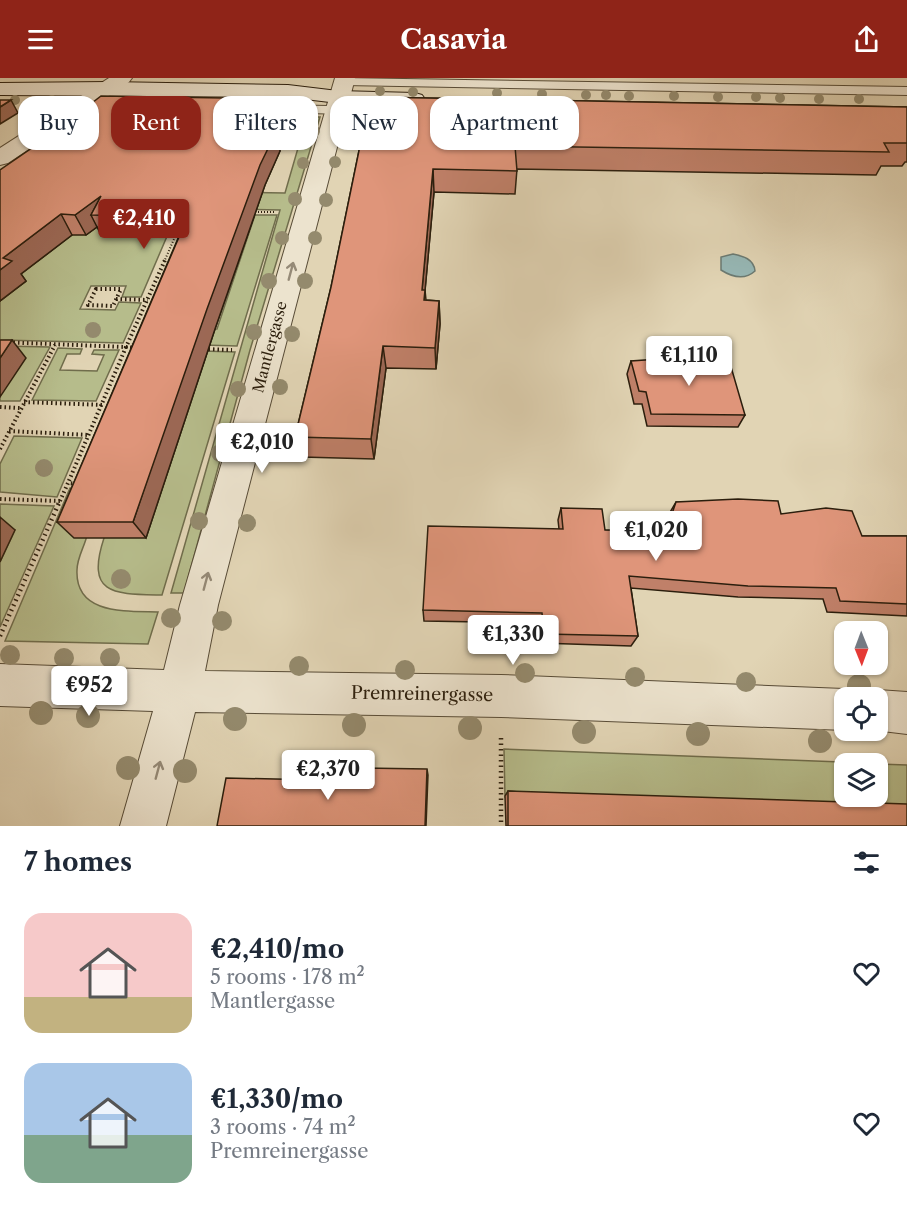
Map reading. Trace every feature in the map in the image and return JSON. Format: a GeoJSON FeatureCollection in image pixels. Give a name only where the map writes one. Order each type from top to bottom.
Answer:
{"type":"FeatureCollection","features":[{"type":"Feature","properties":{"kind":"street"},"geometry":{"type":"LineString","coordinates":[[0,81],[105,93]]}},
{"type":"Feature","properties":{"kind":"street"},"geometry":{"type":"LineString","coordinates":[[0,89],[105,93],[340,92],[907,108]]}},
{"type":"Feature","properties":{"kind":"street","name":"Mantlergasse"},"geometry":{"type":"LineString","coordinates":[[143,826],[180,691],[200,604],[340,92]]}},
{"type":"Feature","properties":{"kind":"street"},"geometry":{"type":"LineString","coordinates":[[0,158],[105,93]]}},
{"type":"Feature","properties":{"kind":"street","name":"Premreinergasse"},"geometry":{"type":"LineString","coordinates":[[0,685],[180,691],[501,696],[834,710]]}},
{"type":"Feature","properties":{"kind":"street"},"geometry":{"type":"LineString","coordinates":[[888,712],[907,713]]}},
{"type":"Feature","properties":{"kind":"lane"},"geometry":{"type":"LineString","coordinates":[[318,96],[340,92],[907,91]]}},
{"type":"Feature","properties":{"kind":"lane"},"geometry":{"type":"LineString","coordinates":[[340,92],[356,96]]}},
{"type":"Feature","properties":{"kind":"path"},"geometry":{"type":"LineString","coordinates":[[246,212],[282,212]]}},
{"type":"Feature","properties":{"kind":"path"},"geometry":{"type":"LineString","coordinates":[[0,636],[180,224]]}},
{"type":"Feature","properties":{"kind":"path"},"geometry":{"type":"LineString","coordinates":[[174,240],[184,240]]}},
{"type":"Feature","properties":{"kind":"path"},"geometry":{"type":"LineString","coordinates":[[96,289],[121,289],[116,299],[113,306],[88,305],[96,289]]}},
{"type":"Feature","properties":{"kind":"path"},"geometry":{"type":"LineString","coordinates":[[116,299],[148,300]]}},
{"type":"Feature","properties":{"kind":"path"},"geometry":{"type":"LineString","coordinates":[[0,342],[138,348]]}},
{"type":"Feature","properties":{"kind":"path"},"geometry":{"type":"LineString","coordinates":[[0,448],[55,345]]}},
{"type":"Feature","properties":{"kind":"path"},"geometry":{"type":"LineString","coordinates":[[194,349],[240,350]]}},
{"type":"Feature","properties":{"kind":"path"},"geometry":{"type":"LineString","coordinates":[[24,402],[111,405]]}},
{"type":"Feature","properties":{"kind":"path"},"geometry":{"type":"LineString","coordinates":[[0,406],[20,408]]}},
{"type":"Feature","properties":{"kind":"path"},"geometry":{"type":"LineString","coordinates":[[9,431],[89,435]]}},
{"type":"Feature","properties":{"kind":"path"},"geometry":{"type":"LineString","coordinates":[[68,483],[85,484]]}},
{"type":"Feature","properties":{"kind":"path"},"geometry":{"type":"LineString","coordinates":[[0,499],[60,501]]}},
{"type":"Feature","properties":{"kind":"path"},"geometry":{"type":"LineString","coordinates":[[501,696],[501,826]]}},
{"type":"Feature","properties":{"kind":"green space"},"geometry":{"type":"Polygon","coordinates":[[[297,150],[310,150],[250,350],[184,593],[171,593],[280,210],[184,208],[174,220],[141,297],[122,297],[126,286],[91,286],[80,309],[115,310],[119,302],[141,303],[123,343],[0,340],[0,300],[25,282],[17,278],[15,252],[158,191],[285,193],[297,150]]]}},
{"type":"Feature","properties":{"kind":"green space"},"geometry":{"type":"Polygon","coordinates":[[[255,215],[277,215],[237,346],[134,343],[160,328],[217,329],[255,215]]]}},
{"type":"Feature","properties":{"kind":"green space"},"geometry":{"type":"Polygon","coordinates":[[[0,346],[50,347],[20,401],[0,401],[0,346]]]}},
{"type":"Feature","properties":{"kind":"green space"},"geometry":{"type":"Polygon","coordinates":[[[58,348],[82,349],[80,354],[67,354],[60,370],[97,371],[104,355],[92,354],[94,350],[119,350],[96,401],[32,400],[58,348]]]}},
{"type":"Feature","properties":{"kind":"green space"},"geometry":{"type":"Polygon","coordinates":[[[137,349],[235,352],[162,595],[118,592],[108,588],[98,571],[137,349]]]}},
{"type":"Feature","properties":{"kind":"green space"},"geometry":{"type":"Polygon","coordinates":[[[14,436],[82,438],[57,497],[0,492],[0,464],[14,436]]]}},
{"type":"Feature","properties":{"kind":"green space"},"geometry":{"type":"Polygon","coordinates":[[[70,488],[94,489],[88,533],[77,566],[79,585],[84,595],[93,603],[105,608],[158,612],[148,644],[5,641],[70,488]]]}},
{"type":"Feature","properties":{"kind":"green space"},"geometry":{"type":"Polygon","coordinates":[[[0,504],[54,506],[0,627],[0,562],[15,530],[0,530],[0,504]]]}},
{"type":"Feature","properties":{"kind":"green space"},"geometry":{"type":"Polygon","coordinates":[[[504,749],[834,762],[834,807],[505,797],[504,749]]]}},
{"type":"Feature","properties":{"kind":"green space"},"geometry":{"type":"Polygon","coordinates":[[[888,764],[907,765],[907,809],[840,807],[888,807],[888,764]]]}},
{"type":"Feature","properties":{"kind":"water"},"geometry":{"type":"Polygon","coordinates":[[[733,254],[750,261],[755,271],[747,276],[738,277],[721,270],[721,257],[733,254]]]}},
{"type":"Feature","properties":{"kind":"building"},"geometry":{"type":"Polygon","coordinates":[[[111,96],[111,150],[201,150],[201,98],[213,98],[213,150],[267,150],[207,309],[133,522],[57,522],[188,216],[91,215],[101,196],[75,215],[61,214],[3,258],[12,261],[0,270],[0,170],[29,150],[99,150],[99,98],[111,96]]]}},
{"type":"Feature","properties":{"kind":"building"},"geometry":{"type":"Polygon","coordinates":[[[418,98],[430,98],[430,150],[515,150],[517,171],[433,169],[422,290],[425,290],[424,300],[439,301],[435,348],[383,346],[371,439],[295,437],[331,287],[359,150],[418,150],[418,98]]]}},
{"type":"Feature","properties":{"kind":"building"},"geometry":{"type":"Polygon","coordinates":[[[0,100],[11,100],[0,107],[0,100]]]}},
{"type":"Feature","properties":{"kind":"building"},"geometry":{"type":"Polygon","coordinates":[[[579,101],[907,107],[907,143],[884,143],[889,152],[579,147],[579,101]]]}},
{"type":"Feature","properties":{"kind":"building"},"geometry":{"type":"Polygon","coordinates":[[[0,340],[12,340],[0,358],[0,340]]]}},
{"type":"Feature","properties":{"kind":"building"},"geometry":{"type":"Polygon","coordinates":[[[729,360],[745,415],[651,414],[646,392],[639,391],[631,361],[729,360]]]}},
{"type":"Feature","properties":{"kind":"building"},"geometry":{"type":"Polygon","coordinates":[[[738,499],[778,501],[781,514],[826,508],[852,511],[862,536],[907,536],[907,604],[840,601],[836,588],[748,586],[629,576],[638,636],[544,634],[542,613],[423,610],[428,526],[563,529],[561,508],[602,509],[605,530],[666,531],[676,502],[738,499]]]}},
{"type":"Feature","properties":{"kind":"building"},"geometry":{"type":"Polygon","coordinates":[[[362,768],[427,769],[425,826],[217,826],[226,778],[361,781],[362,768]]]}},
{"type":"Feature","properties":{"kind":"building"},"geometry":{"type":"Polygon","coordinates":[[[508,791],[834,802],[834,807],[888,807],[888,803],[907,804],[907,826],[508,826],[508,791]]]}}]}
